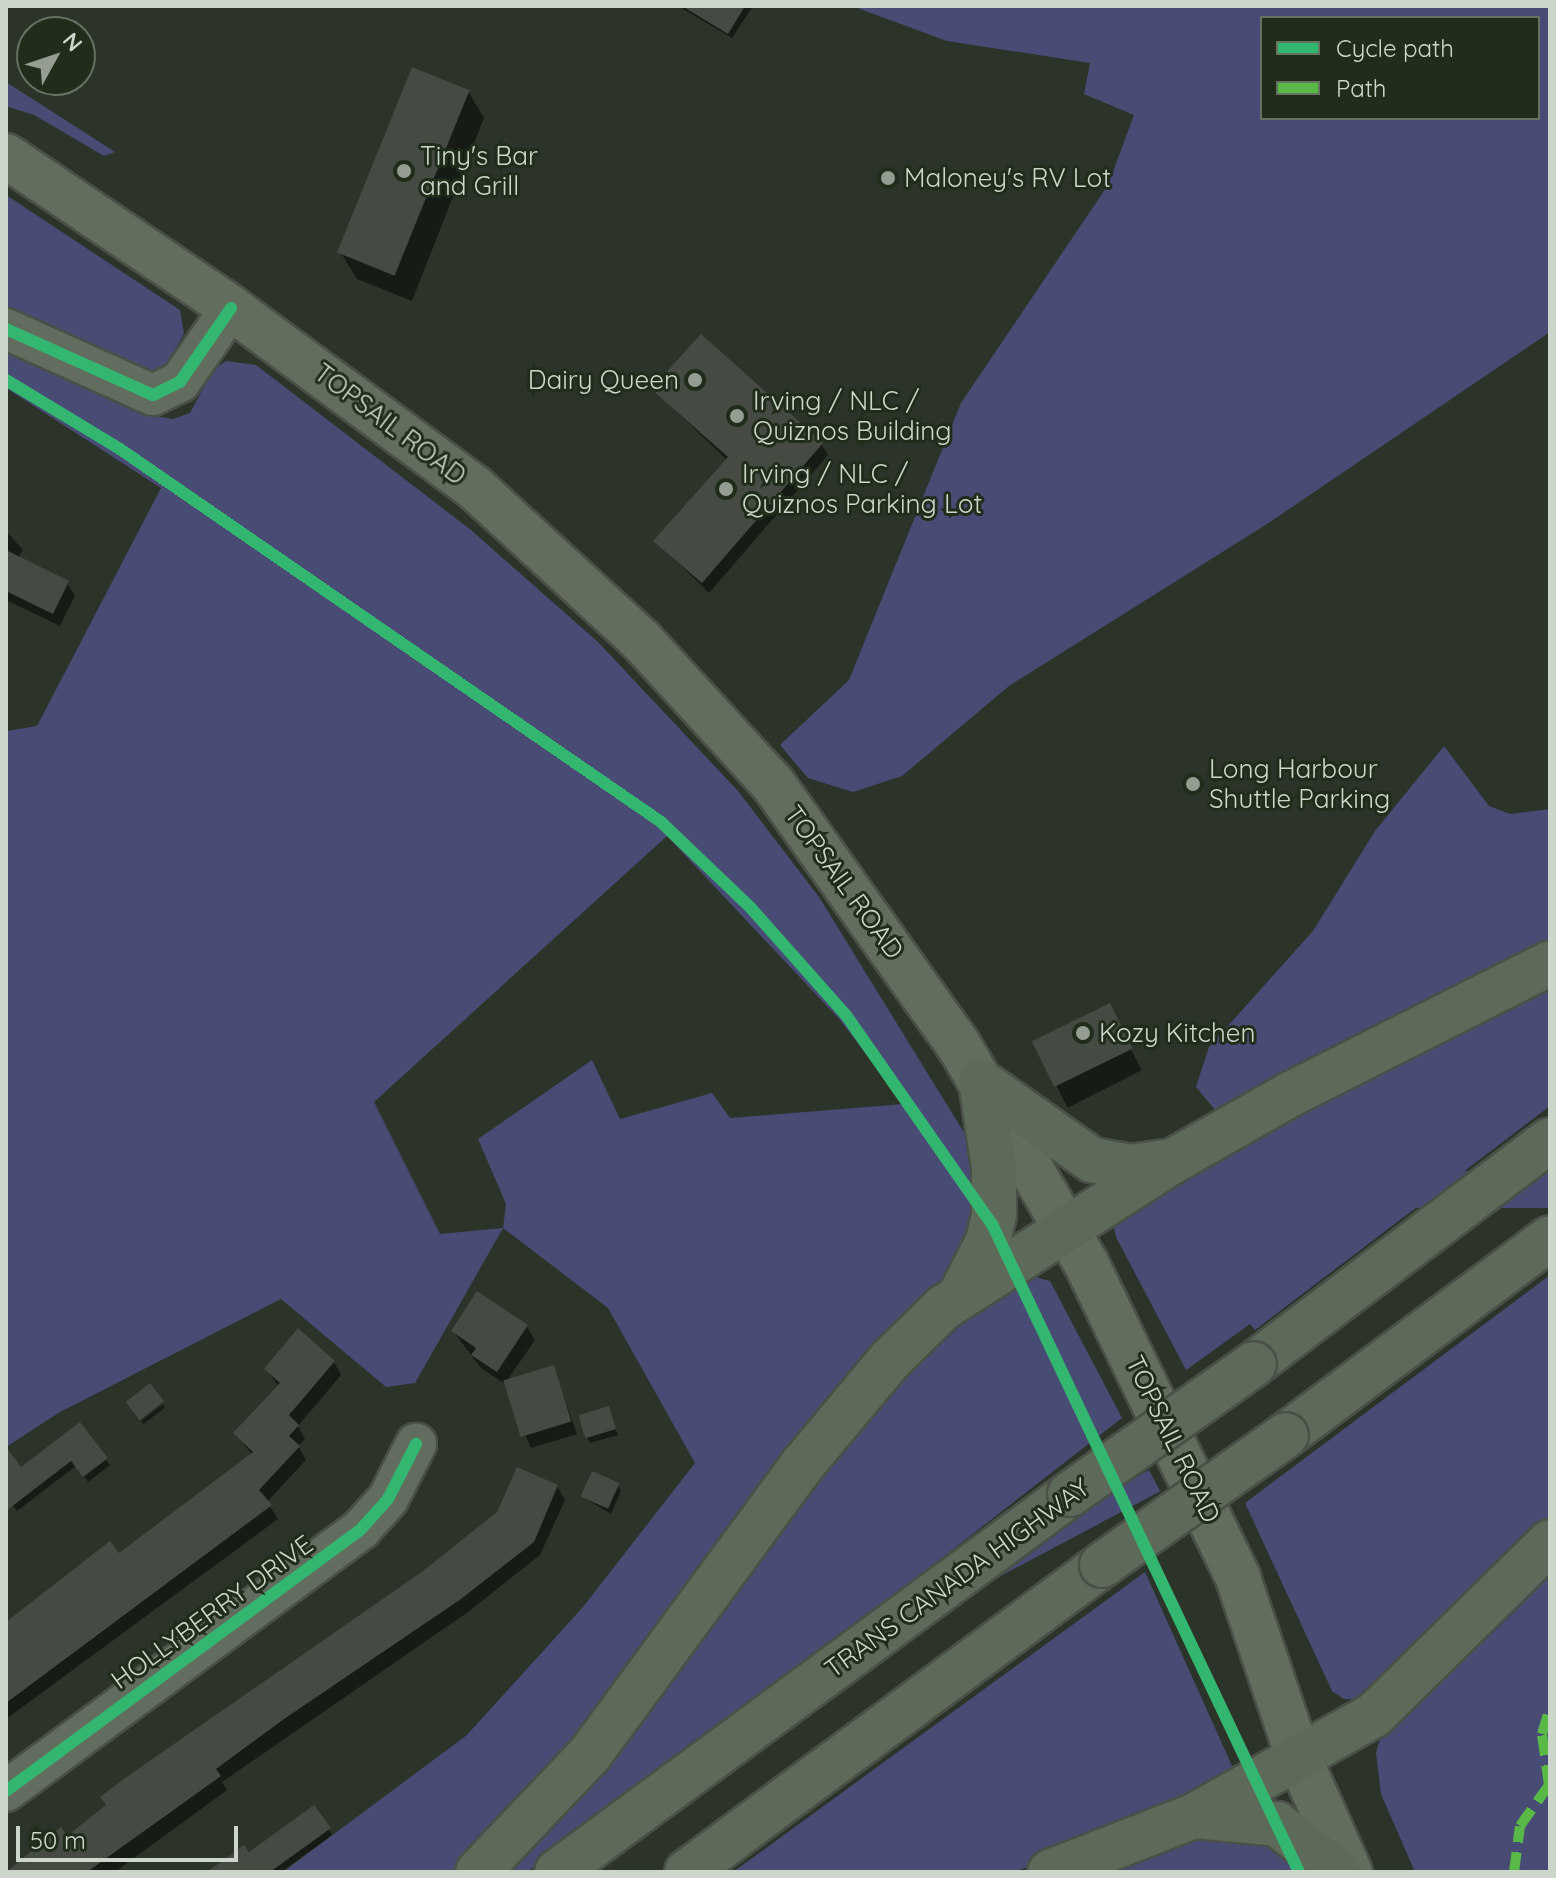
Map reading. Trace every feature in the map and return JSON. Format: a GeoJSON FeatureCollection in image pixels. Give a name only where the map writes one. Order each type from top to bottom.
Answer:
{"type":"FeatureCollection","features":[{"type":"Feature","properties":{"kind":"highway"},"geometry":{"type":"LineString","coordinates":[[478,1872],[557,1792],[614,1725],[845,1412],[889,1361],[960,1295],[1173,1161],[1291,1094],[1550,963]]}},
{"type":"Feature","properties":{"kind":"highway"},"geometry":{"type":"LineString","coordinates":[[981,1082],[1092,1160],[1130,1167],[1173,1161]]}},
{"type":"Feature","properties":{"kind":"highway"},"geometry":{"type":"LineString","coordinates":[[960,1295],[988,1241],[994,1215],[994,1168],[981,1082]]}},
{"type":"Feature","properties":{"kind":"highway","name":"TRANS CANADA HIGHWAY"},"geometry":{"type":"LineString","coordinates":[[557,1872],[1070,1494],[1254,1364],[1550,1140]]}},
{"type":"Feature","properties":{"kind":"highway"},"geometry":{"type":"LineString","coordinates":[[687,1872],[1102,1565],[1286,1435],[1550,1238]]}},
{"type":"Feature","properties":{"kind":"highway"},"geometry":{"type":"LineString","coordinates":[[1050,1872],[1194,1816],[1374,1715],[1550,1542]]}},
{"type":"Feature","properties":{"kind":"highway"},"geometry":{"type":"LineString","coordinates":[[1194,1816],[1277,1824],[1338,1872]]}},
{"type":"Feature","properties":{"kind":"main road","name":"TOPSAIL ROAD"},"geometry":{"type":"LineString","coordinates":[[6,156],[231,308],[475,488],[663,663],[773,784],[829,856],[981,1082],[1067,1229],[1238,1578],[1298,1756],[1350,1872]]}},
{"type":"Feature","properties":{"kind":"street"},"geometry":{"type":"LineString","coordinates":[[6,329],[153,395],[180,382],[231,308]]}},
{"type":"Feature","properties":{"kind":"street","name":"HOLLYBERRY DRIVE"},"geometry":{"type":"LineString","coordinates":[[6,1791],[361,1529],[388,1499],[416,1444]]}},
{"type":"Feature","properties":{"kind":"shaded area"},"geometry":{"type":"Polygon","coordinates":[[[852,6],[1550,6],[1550,332],[1267,524],[1009,686],[902,776],[853,792],[808,778],[780,745],[849,680],[961,403],[1108,185],[1134,115],[1084,94],[1090,63],[947,41],[852,6]]]}},
{"type":"Feature","properties":{"kind":"shaded area"},"geometry":{"type":"Polygon","coordinates":[[[6,82],[16,88],[16,96],[28,96],[115,152],[104,156],[34,115],[6,106],[6,82]]]}},
{"type":"Feature","properties":{"kind":"shaded area"},"geometry":{"type":"Polygon","coordinates":[[[6,195],[180,310],[184,334],[163,370],[148,377],[6,313],[6,195]]]}},
{"type":"Feature","properties":{"kind":"shaded area"},"geometry":{"type":"Polygon","coordinates":[[[6,343],[154,416],[173,419],[190,413],[213,370],[226,361],[256,365],[471,530],[598,642],[738,791],[819,897],[976,1152],[984,1185],[959,1265],[600,1717],[452,1872],[283,1872],[467,1735],[583,1607],[695,1463],[608,1308],[503,1228],[415,1383],[386,1387],[281,1299],[60,1412],[6,1447],[6,731],[37,726],[161,488],[6,388],[6,343]],[[667,836],[374,1102],[440,1234],[503,1228],[506,1204],[478,1139],[592,1060],[620,1119],[712,1093],[730,1118],[904,1104],[840,1020],[667,836]]]}},
{"type":"Feature","properties":{"kind":"shaded area"},"geometry":{"type":"Polygon","coordinates":[[[1444,746],[1489,806],[1510,814],[1550,809],[1550,949],[1221,1117],[1196,1087],[1209,1047],[1313,931],[1375,831],[1444,746]]]}},
{"type":"Feature","properties":{"kind":"shaded area"},"geometry":{"type":"Polygon","coordinates":[[[1550,977],[1550,1106],[1255,1330],[1250,1324],[1186,1370],[1117,1239],[1114,1229],[1121,1211],[1550,977]]]}},
{"type":"Feature","properties":{"kind":"shaded area"},"geometry":{"type":"Polygon","coordinates":[[[1125,1171],[1550,1171],[1550,1208],[1125,1208],[1125,1171]]]}},
{"type":"Feature","properties":{"kind":"shaded area"},"geometry":{"type":"Polygon","coordinates":[[[1550,1275],[1550,1528],[1359,1699],[1344,1699],[1332,1691],[1245,1503],[1550,1275]]]}},
{"type":"Feature","properties":{"kind":"shaded area"},"geometry":{"type":"Polygon","coordinates":[[[1035,1277],[1050,1281],[1122,1418],[660,1777],[527,1872],[494,1872],[909,1358],[1018,1278],[1035,1277]]]}},
{"type":"Feature","properties":{"kind":"shaded area"},"geometry":{"type":"Polygon","coordinates":[[[1149,1470],[1160,1491],[560,1810],[549,1789],[1149,1470]]]}},
{"type":"Feature","properties":{"kind":"shaded area"},"geometry":{"type":"Polygon","coordinates":[[[1550,1556],[1550,1872],[1415,1872],[1381,1794],[1376,1753],[1382,1731],[1550,1556]]]}},
{"type":"Feature","properties":{"kind":"shaded area"},"geometry":{"type":"Polygon","coordinates":[[[1145,1572],[1237,1777],[1090,1846],[1013,1872],[733,1872],[1145,1572]]]}},
{"type":"Feature","properties":{"kind":"shaded area"},"geometry":{"type":"Polygon","coordinates":[[[1255,1829],[1323,1872],[1093,1872],[1192,1841],[1255,1829]]]}},
{"type":"Feature","properties":{"kind":"building"},"geometry":{"type":"Polygon","coordinates":[[[682,6],[745,6],[728,34],[682,6]]]}},
{"type":"Feature","properties":{"kind":"building","name":"Tiny's Bar and Grill"},"geometry":{"type":"Polygon","coordinates":[[[412,67],[469,90],[395,276],[337,252],[412,67]]]}},
{"type":"Feature","properties":{"kind":"building","name":"Irving / NLC / Quiznos Building"},"geometry":{"type":"Polygon","coordinates":[[[701,334],[823,443],[702,583],[653,541],[728,457],[651,389],[701,334]]]}},
{"type":"Feature","properties":{"kind":"building"},"geometry":{"type":"Polygon","coordinates":[[[6,550],[69,581],[53,614],[6,591],[6,550]]]}},
{"type":"Feature","properties":{"kind":"building"},"geometry":{"type":"Polygon","coordinates":[[[1110,1003],[1132,1049],[1054,1087],[1032,1041],[1110,1003]]]}},
{"type":"Feature","properties":{"kind":"building"},"geometry":{"type":"Polygon","coordinates":[[[477,1291],[528,1325],[497,1372],[471,1355],[476,1348],[451,1331],[477,1291]]]}},
{"type":"Feature","properties":{"kind":"building"},"geometry":{"type":"Polygon","coordinates":[[[298,1328],[335,1361],[289,1415],[299,1425],[289,1436],[300,1446],[259,1490],[272,1505],[6,1703],[6,1622],[110,1541],[119,1553],[253,1452],[233,1433],[280,1383],[264,1369],[298,1328]]]}},
{"type":"Feature","properties":{"kind":"building"},"geometry":{"type":"Polygon","coordinates":[[[554,1365],[571,1421],[521,1437],[503,1380],[554,1365]]]}},
{"type":"Feature","properties":{"kind":"building"},"geometry":{"type":"Polygon","coordinates":[[[150,1383],[164,1401],[140,1420],[126,1402],[150,1383]]]}},
{"type":"Feature","properties":{"kind":"building"},"geometry":{"type":"Polygon","coordinates":[[[609,1406],[616,1429],[585,1438],[578,1415],[609,1406]]]}},
{"type":"Feature","properties":{"kind":"building"},"geometry":{"type":"Polygon","coordinates":[[[80,1422],[108,1458],[83,1477],[71,1461],[6,1511],[6,1447],[21,1467],[80,1422]]]}},
{"type":"Feature","properties":{"kind":"building"},"geometry":{"type":"Polygon","coordinates":[[[517,1467],[558,1485],[534,1542],[461,1599],[216,1769],[221,1776],[87,1872],[6,1872],[61,1827],[67,1836],[106,1805],[100,1797],[128,1776],[423,1571],[497,1512],[517,1467]]]}},
{"type":"Feature","properties":{"kind":"building"},"geometry":{"type":"Polygon","coordinates":[[[592,1471],[619,1483],[608,1509],[581,1497],[592,1471]]]}},
{"type":"Feature","properties":{"kind":"building"},"geometry":{"type":"Polygon","coordinates":[[[314,1805],[331,1828],[270,1872],[207,1872],[244,1845],[249,1852],[314,1805]]]}},
{"type":"Feature","properties":{"kind":"marked path"},"geometry":{"type":"LineString","coordinates":[[1514,1872],[1520,1826],[1549,1785],[1542,1734],[1550,1707]]}},
{"type":"Feature","properties":{"kind":"cycle path"},"geometry":{"type":"LineString","coordinates":[[6,329],[153,395],[180,382],[231,308]]}},
{"type":"Feature","properties":{"kind":"cycle path"},"geometry":{"type":"LineString","coordinates":[[6,380],[120,449],[661,822],[750,907],[846,1015],[992,1224],[1299,1872]]}},
{"type":"Feature","properties":{"kind":"cycle path"},"geometry":{"type":"LineString","coordinates":[[6,1791],[361,1529],[388,1499],[416,1444]]}},
{"type":"Feature","properties":{"kind":"place","name":"Tiny's Bar and Grill"},"geometry":{"type":"Point","coordinates":[404,171]}},
{"type":"Feature","properties":{"kind":"place","name":"Maloney's RV Lot"},"geometry":{"type":"Point","coordinates":[888,178]}},
{"type":"Feature","properties":{"kind":"place","name":"Dairy Queen"},"geometry":{"type":"Point","coordinates":[695,380]}},
{"type":"Feature","properties":{"kind":"place","name":"Irving / NLC / Quiznos Building"},"geometry":{"type":"Point","coordinates":[737,416]}},
{"type":"Feature","properties":{"kind":"place","name":"Irving / NLC / Quiznos Parking Lot"},"geometry":{"type":"Point","coordinates":[726,489]}},
{"type":"Feature","properties":{"kind":"place","name":"Long Harbour Shuttle Parking"},"geometry":{"type":"Point","coordinates":[1193,784]}},
{"type":"Feature","properties":{"kind":"place","name":"Kozy Kitchen"},"geometry":{"type":"Point","coordinates":[1083,1033]}}]}
